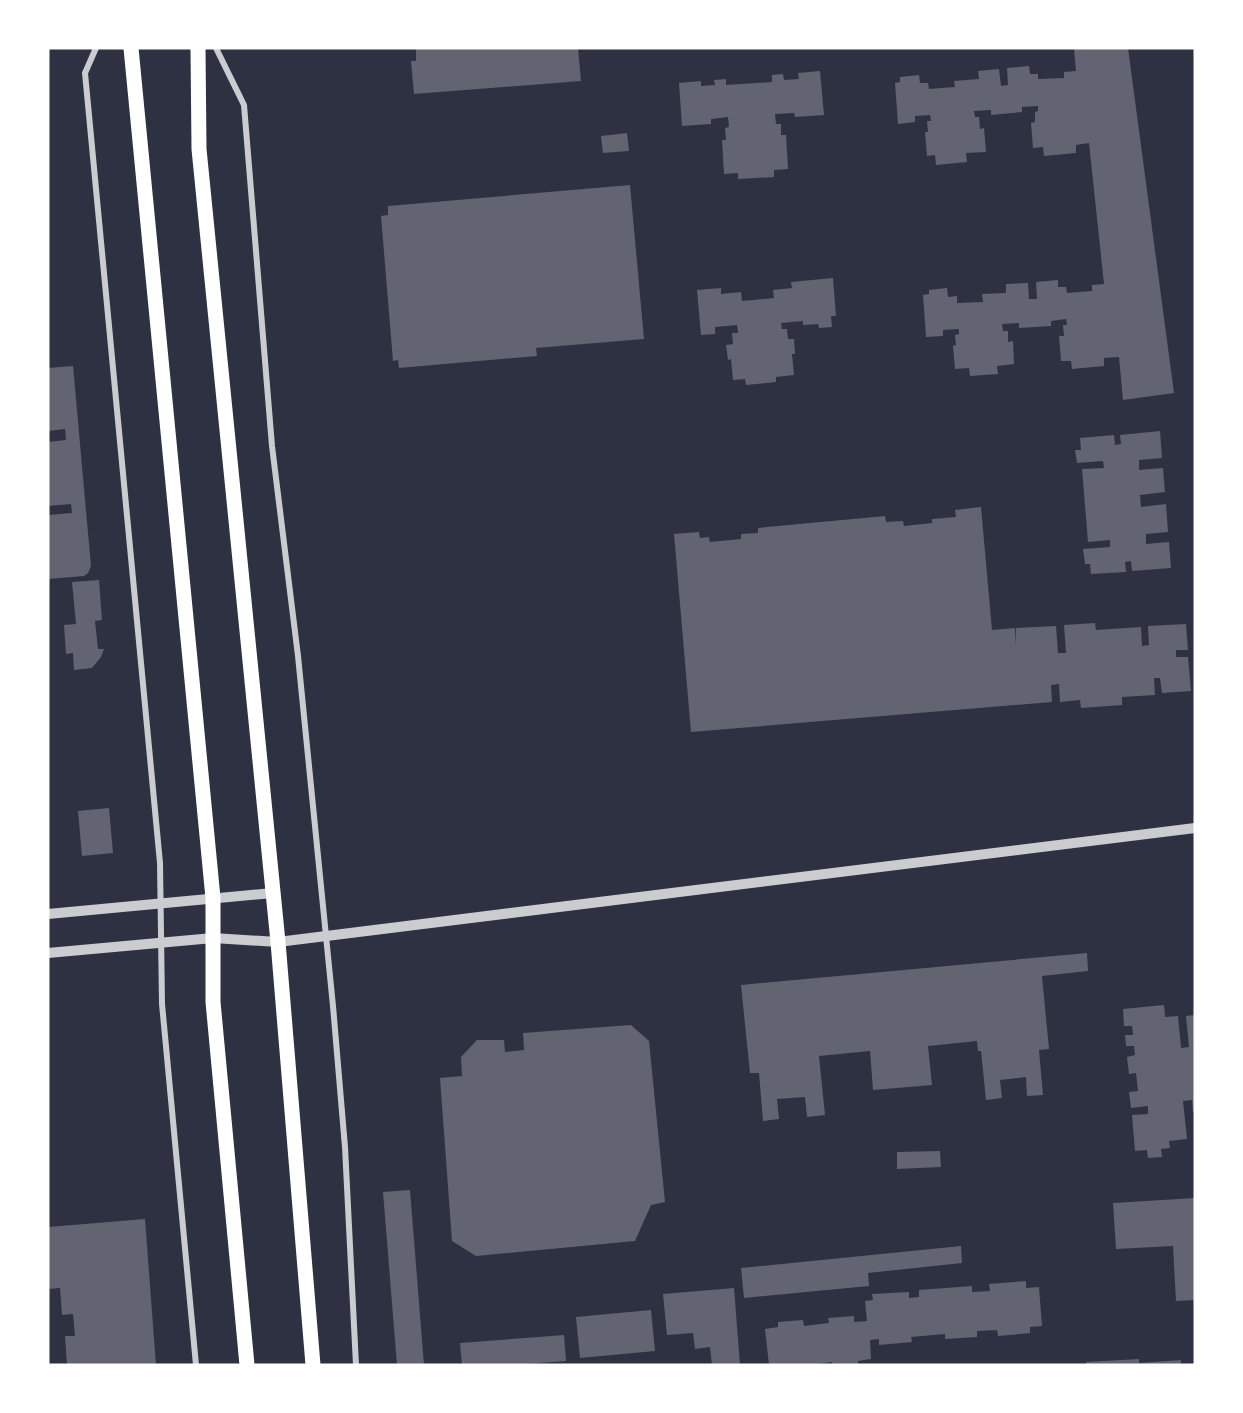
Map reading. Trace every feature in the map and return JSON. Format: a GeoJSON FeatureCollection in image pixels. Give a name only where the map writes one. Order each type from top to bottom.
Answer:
{"type":"FeatureCollection","features":[{"type":"Feature","properties":{"kind":"main road"},"geometry":{"type":"LineString","coordinates":[[131,48],[213,898],[213,1002],[247,1365]]}},
{"type":"Feature","properties":{"kind":"main road"},"geometry":{"type":"LineString","coordinates":[[198,48],[200,148],[278,942],[313,1365]]}},
{"type":"Feature","properties":{"kind":"street"},"geometry":{"type":"LineString","coordinates":[[96,48],[85,73],[159,851],[162,1004],[196,1365]]}},
{"type":"Feature","properties":{"kind":"street"},"geometry":{"type":"LineString","coordinates":[[216,48],[244,105],[272,446],[298,656],[345,1147],[356,1365]]}},
{"type":"Feature","properties":{"kind":"street"},"geometry":{"type":"LineString","coordinates":[[48,953],[213,938],[278,942],[1195,828]]}},
{"type":"Feature","properties":{"kind":"street"},"geometry":{"type":"LineString","coordinates":[[48,914],[273,893]]}},
{"type":"Feature","properties":{"kind":"building"},"geometry":{"type":"Polygon","coordinates":[[[416,48],[578,48],[581,81],[414,94],[411,61],[416,61],[416,48]]]}},
{"type":"Feature","properties":{"kind":"building"},"geometry":{"type":"Polygon","coordinates":[[[1074,48],[1128,48],[1174,393],[1123,400],[1119,357],[1104,358],[1104,366],[1072,369],[1071,361],[1061,361],[1059,336],[1064,336],[1063,325],[1067,325],[1066,319],[1051,321],[1051,326],[1019,328],[1019,323],[1002,324],[1003,331],[1008,331],[1008,342],[1013,341],[1014,364],[997,366],[998,374],[970,376],[969,368],[955,369],[953,346],[956,345],[955,335],[959,334],[959,329],[943,330],[943,336],[926,337],[923,295],[929,294],[929,290],[947,288],[948,297],[957,296],[957,303],[983,302],[982,294],[1006,293],[1006,284],[1028,283],[1029,299],[1037,299],[1036,282],[1058,280],[1058,287],[1066,287],[1067,293],[1092,291],[1092,285],[1104,284],[1089,143],[1076,145],[1076,153],[1044,156],[1043,147],[1033,148],[1031,123],[1035,122],[1035,112],[1038,111],[1038,106],[1022,107],[1022,112],[991,115],[991,110],[974,111],[975,117],[979,117],[980,129],[984,128],[986,152],[966,153],[967,162],[936,165],[935,155],[927,156],[925,132],[928,132],[927,121],[931,121],[930,115],[915,116],[915,122],[898,124],[895,83],[900,82],[900,77],[919,75],[920,83],[928,83],[929,89],[955,87],[954,81],[979,79],[978,71],[999,69],[1001,86],[1008,85],[1007,68],[1029,66],[1030,74],[1038,74],[1038,79],[1064,78],[1064,72],[1076,71],[1074,48]]]}},
{"type":"Feature","properties":{"kind":"building"},"geometry":{"type":"Polygon","coordinates":[[[820,71],[824,115],[795,117],[794,113],[775,114],[776,124],[781,124],[781,135],[786,135],[788,169],[774,170],[774,177],[738,179],[738,173],[724,174],[722,140],[726,140],[725,128],[729,127],[728,117],[711,119],[711,124],[682,126],[679,83],[701,81],[701,86],[715,85],[714,80],[726,79],[726,85],[772,82],[772,75],[783,74],[784,80],[799,79],[798,73],[820,71]]]}},
{"type":"Feature","properties":{"kind":"building"},"geometry":{"type":"Polygon","coordinates":[[[627,133],[629,151],[603,153],[601,136],[627,133]]]}},
{"type":"Feature","properties":{"kind":"building"},"geometry":{"type":"Polygon","coordinates":[[[630,185],[644,339],[536,348],[537,356],[399,368],[398,360],[393,361],[381,216],[388,215],[388,206],[630,185]]]}},
{"type":"Feature","properties":{"kind":"building"},"geometry":{"type":"Polygon","coordinates":[[[833,278],[836,316],[831,316],[832,327],[819,328],[818,324],[803,325],[803,321],[781,323],[782,329],[787,329],[788,339],[794,339],[795,354],[792,354],[794,375],[776,377],[776,382],[746,385],[745,379],[733,380],[731,359],[728,360],[726,345],[733,344],[732,333],[738,333],[737,325],[715,327],[715,334],[701,335],[697,290],[721,288],[721,294],[741,292],[742,301],[774,298],[773,290],[792,288],[791,282],[833,278]]]}},
{"type":"Feature","properties":{"kind":"building"},"geometry":{"type":"Polygon","coordinates":[[[73,366],[91,566],[84,576],[48,579],[48,515],[72,513],[71,504],[48,506],[48,442],[66,440],[65,429],[48,431],[48,368],[73,366]]]}},
{"type":"Feature","properties":{"kind":"building"},"geometry":{"type":"Polygon","coordinates":[[[1160,431],[1162,458],[1139,460],[1139,470],[1163,468],[1165,492],[1140,495],[1141,507],[1166,504],[1168,532],[1146,534],[1146,544],[1169,542],[1171,568],[1132,571],[1131,561],[1125,562],[1126,572],[1091,574],[1090,564],[1085,564],[1083,549],[1110,547],[1110,540],[1088,542],[1082,469],[1104,468],[1103,461],[1077,463],[1075,450],[1081,450],[1080,438],[1114,435],[1115,445],[1121,444],[1120,435],[1160,431]]]}},
{"type":"Feature","properties":{"kind":"building"},"geometry":{"type":"Polygon","coordinates":[[[981,507],[992,630],[1015,628],[1016,646],[1016,628],[1056,626],[1058,653],[1066,653],[1064,625],[1095,623],[1096,630],[1141,627],[1142,646],[1149,645],[1148,626],[1186,624],[1188,650],[1176,650],[1176,657],[1188,657],[1191,691],[1162,693],[1160,678],[1154,678],[1155,695],[1122,697],[1122,705],[1081,708],[1080,700],[1060,702],[1059,684],[1051,685],[1052,702],[691,732],[674,534],[699,532],[700,538],[709,537],[710,542],[741,539],[741,534],[758,533],[758,528],[885,516],[886,522],[903,521],[904,526],[932,523],[932,519],[956,517],[955,510],[981,507]]]}},
{"type":"Feature","properties":{"kind":"building"},"geometry":{"type":"Polygon","coordinates":[[[99,580],[102,620],[95,621],[98,649],[104,649],[92,668],[74,670],[73,653],[66,654],[64,625],[76,624],[72,582],[99,580]]]}},
{"type":"Feature","properties":{"kind":"building"},"geometry":{"type":"Polygon","coordinates":[[[109,808],[113,853],[82,856],[78,811],[109,808]]]}},
{"type":"Feature","properties":{"kind":"building"},"geometry":{"type":"Polygon","coordinates":[[[1087,953],[1088,971],[1042,976],[1049,1049],[1039,1050],[1043,1095],[1027,1096],[1026,1077],[1000,1080],[1002,1098],[986,1100],[981,1051],[978,1051],[977,1041],[928,1046],[932,1085],[873,1090],[870,1051],[819,1056],[825,1115],[807,1117],[805,1097],[777,1099],[779,1119],[763,1121],[759,1073],[750,1073],[741,985],[1087,953]]]}},
{"type":"Feature","properties":{"kind":"building"},"geometry":{"type":"Polygon","coordinates":[[[1164,1005],[1165,1017],[1178,1016],[1181,1048],[1189,1047],[1186,1016],[1195,1015],[1195,1112],[1193,1112],[1192,1100],[1183,1101],[1187,1139],[1169,1141],[1170,1148],[1161,1149],[1162,1157],[1148,1158],[1147,1150],[1135,1151],[1132,1115],[1148,1114],[1148,1106],[1131,1108],[1129,1092],[1138,1091],[1136,1073],[1129,1074],[1127,1057],[1135,1055],[1134,1046],[1126,1046],[1125,1035],[1133,1035],[1132,1026],[1124,1026],[1123,1009],[1164,1005]]]}},
{"type":"Feature","properties":{"kind":"building"},"geometry":{"type":"Polygon","coordinates":[[[631,1025],[649,1041],[665,1202],[651,1205],[635,1241],[476,1256],[452,1241],[440,1078],[462,1076],[461,1057],[477,1040],[504,1040],[505,1052],[524,1050],[523,1033],[631,1025]]]}},
{"type":"Feature","properties":{"kind":"building"},"geometry":{"type":"Polygon","coordinates":[[[940,1151],[941,1167],[897,1169],[897,1152],[940,1151]]]}},
{"type":"Feature","properties":{"kind":"building"},"geometry":{"type":"Polygon","coordinates":[[[410,1190],[424,1365],[397,1365],[383,1192],[410,1190]]]}},
{"type":"Feature","properties":{"kind":"building"},"geometry":{"type":"Polygon","coordinates":[[[1195,1198],[1195,1300],[1176,1301],[1173,1246],[1116,1249],[1113,1203],[1195,1198]]]}},
{"type":"Feature","properties":{"kind":"building"},"geometry":{"type":"Polygon","coordinates":[[[145,1219],[156,1365],[67,1365],[65,1336],[75,1336],[73,1314],[62,1315],[60,1288],[48,1289],[48,1227],[145,1219]]]}},
{"type":"Feature","properties":{"kind":"building"},"geometry":{"type":"Polygon","coordinates":[[[961,1246],[962,1263],[868,1273],[869,1286],[744,1298],[741,1268],[961,1246]]]}},
{"type":"Feature","properties":{"kind":"building"},"geometry":{"type":"Polygon","coordinates":[[[1026,1281],[1026,1288],[1039,1287],[1042,1326],[1030,1327],[1030,1333],[998,1336],[997,1330],[977,1331],[977,1337],[945,1339],[945,1334],[911,1337],[912,1342],[879,1345],[879,1339],[870,1340],[871,1359],[858,1361],[858,1365],[833,1365],[832,1362],[808,1365],[769,1365],[765,1329],[778,1327],[778,1322],[803,1320],[804,1326],[829,1323],[828,1318],[854,1316],[854,1322],[867,1321],[865,1301],[873,1300],[872,1294],[909,1292],[909,1298],[919,1297],[919,1290],[972,1286],[972,1292],[990,1291],[989,1284],[1026,1281]]]}},
{"type":"Feature","properties":{"kind":"building"},"geometry":{"type":"Polygon","coordinates":[[[734,1288],[740,1365],[712,1365],[710,1347],[695,1349],[693,1333],[667,1335],[663,1294],[734,1288]]]}},
{"type":"Feature","properties":{"kind":"building"},"geometry":{"type":"Polygon","coordinates":[[[651,1310],[655,1351],[580,1358],[576,1317],[651,1310]]]}},
{"type":"Feature","properties":{"kind":"building"},"geometry":{"type":"Polygon","coordinates":[[[564,1335],[566,1361],[512,1365],[462,1365],[460,1343],[564,1335]]]}},
{"type":"Feature","properties":{"kind":"building"},"geometry":{"type":"Polygon","coordinates":[[[1139,1359],[1139,1363],[1181,1360],[1181,1365],[1086,1365],[1086,1362],[1139,1359]]]}}]}
